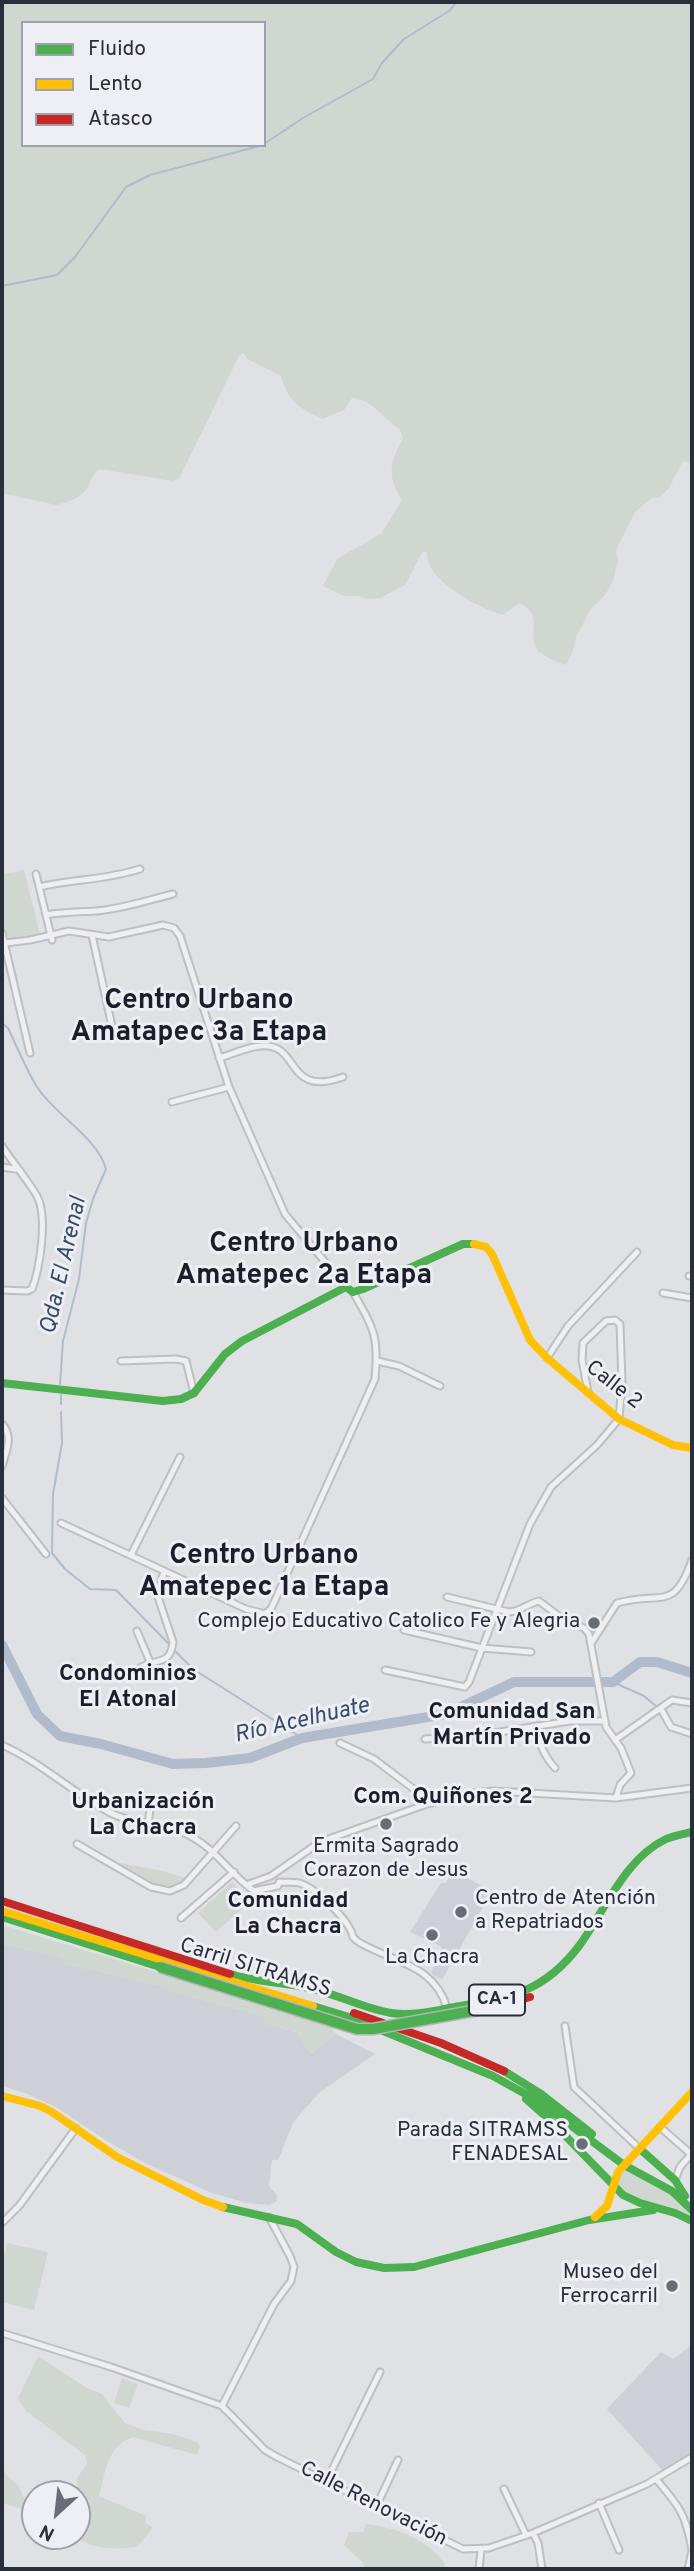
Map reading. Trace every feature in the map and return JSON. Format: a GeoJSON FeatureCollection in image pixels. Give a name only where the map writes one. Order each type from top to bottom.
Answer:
{"type":"FeatureCollection","features":[{"type":"Feature","properties":{"kind":"main road","name":"Calle 2"},"geometry":{"type":"LineString","coordinates":[[350,1290],[463,1244],[483,1245],[494,1256],[496,1268],[530,1339],[550,1361],[619,1419],[673,1446],[692,1448]]}},
{"type":"Feature","properties":{"kind":"main road"},"geometry":{"type":"LineString","coordinates":[[2,1383],[163,1401],[181,1399],[194,1393],[231,1348],[350,1290]]}},
{"type":"Feature","properties":{"kind":"main road","name":"CA-1"},"geometry":{"type":"LineString","coordinates":[[2,1902],[236,1976],[303,1987],[402,2014],[500,1999],[541,1984],[572,1956],[640,1858],[659,1843],[692,1832]]}},
{"type":"Feature","properties":{"kind":"main road","name":"CA-1"},"geometry":{"type":"LineString","coordinates":[[2,1919],[357,2029],[373,2029],[500,2006],[532,1996],[549,1986],[580,1955],[642,1864],[661,1849],[692,1838]]}},
{"type":"Feature","properties":{"kind":"main road","name":"Carril SITRAMSS"},"geometry":{"type":"LineString","coordinates":[[2,1910],[349,2017],[493,2076],[538,2101],[625,2163],[672,2191],[692,2210]]}},
{"type":"Feature","properties":{"kind":"main road"},"geometry":{"type":"LineString","coordinates":[[236,1976],[424,2035],[506,2072],[551,2102],[625,2163],[689,2200]]}},
{"type":"Feature","properties":{"kind":"main road","name":"Carril SITRAMSS"},"geometry":{"type":"LineString","coordinates":[[493,2076],[544,2114],[612,2188],[629,2199],[675,2211],[692,2221]]}},
{"type":"Feature","properties":{"kind":"main road"},"geometry":{"type":"LineString","coordinates":[[589,2220],[607,2206],[612,2188],[625,2163],[692,2092]]}},
{"type":"Feature","properties":{"kind":"main road"},"geometry":{"type":"LineString","coordinates":[[2,2096],[40,2106],[130,2164],[203,2200],[238,2212],[289,2221],[306,2228],[336,2252],[356,2262],[393,2269],[425,2264],[589,2220],[653,2210]]}},
{"type":"Feature","properties":{"kind":"main road"},"geometry":{"type":"LineString","coordinates":[[640,2149],[675,2180],[689,2200]]}},
{"type":"Feature","properties":{"kind":"main road"},"geometry":{"type":"LineString","coordinates":[[612,2188],[624,2202],[681,2219],[692,2227]]}},
{"type":"Feature","properties":{"kind":"street"},"geometry":{"type":"LineString","coordinates":[[39,887],[63,881],[115,877],[140,869]]}},
{"type":"Feature","properties":{"kind":"street"},"geometry":{"type":"LineString","coordinates":[[36,874],[51,938]]}},
{"type":"Feature","properties":{"kind":"street"},"geometry":{"type":"LineString","coordinates":[[46,915],[120,907],[173,894]]}},
{"type":"Feature","properties":{"kind":"street"},"geometry":{"type":"LineString","coordinates":[[5,943],[51,938],[69,932],[109,937],[163,925],[174,928],[180,936],[229,1087],[285,1214],[350,1290],[373,1329],[378,1346],[375,1379],[271,1608],[265,1615],[246,1609],[61,1523]]}},
{"type":"Feature","properties":{"kind":"street"},"geometry":{"type":"LineString","coordinates":[[2,933],[30,1053]]}},
{"type":"Feature","properties":{"kind":"street"},"geometry":{"type":"LineString","coordinates":[[92,935],[113,1031]]}},
{"type":"Feature","properties":{"kind":"street"},"geometry":{"type":"LineString","coordinates":[[219,1058],[266,1045],[276,1048],[302,1076],[314,1082],[325,1084],[343,1077]]}},
{"type":"Feature","properties":{"kind":"street"},"geometry":{"type":"LineString","coordinates":[[172,1102],[229,1087]]}},
{"type":"Feature","properties":{"kind":"street"},"geometry":{"type":"LineString","coordinates":[[2,1146],[37,1195],[43,1213],[37,1274],[31,1290],[2,1290]]}},
{"type":"Feature","properties":{"kind":"street"},"geometry":{"type":"LineString","coordinates":[[2,1167],[16,1169]]}},
{"type":"Feature","properties":{"kind":"street"},"geometry":{"type":"LineString","coordinates":[[550,1361],[568,1326],[637,1252]]}},
{"type":"Feature","properties":{"kind":"street"},"geometry":{"type":"LineString","coordinates":[[663,1293],[692,1297]]}},
{"type":"Feature","properties":{"kind":"street"},"geometry":{"type":"LineString","coordinates":[[385,1670],[465,1687],[470,1682],[530,1524],[551,1487],[597,1445],[619,1419],[622,1382],[620,1327],[615,1320],[608,1319],[583,1343],[582,1360],[588,1392]]}},
{"type":"Feature","properties":{"kind":"street"},"geometry":{"type":"LineString","coordinates":[[121,1360],[186,1361],[194,1393]]}},
{"type":"Feature","properties":{"kind":"street"},"geometry":{"type":"LineString","coordinates":[[377,1361],[399,1366],[440,1385]]}},
{"type":"Feature","properties":{"kind":"street"},"geometry":{"type":"LineString","coordinates":[[2,1424],[9,1438],[2,1466]]}},
{"type":"Feature","properties":{"kind":"street"},"geometry":{"type":"LineString","coordinates":[[131,1555],[180,1457]]}},
{"type":"Feature","properties":{"kind":"street"},"geometry":{"type":"LineString","coordinates":[[2,1498],[47,1554]]}},
{"type":"Feature","properties":{"kind":"street"},"geometry":{"type":"LineString","coordinates":[[591,1643],[617,1603],[674,1593],[684,1582],[692,1560]]}},
{"type":"Feature","properties":{"kind":"street"},"geometry":{"type":"LineString","coordinates":[[140,1668],[150,1662],[163,1661],[170,1656],[173,1648],[157,1594],[164,1572]]}},
{"type":"Feature","properties":{"kind":"street"},"geometry":{"type":"LineString","coordinates":[[447,1597],[519,1611],[529,1603],[539,1601],[564,1620],[584,1628],[589,1634],[605,1721],[631,1773],[620,1785],[616,1798]]}},
{"type":"Feature","properties":{"kind":"street"},"geometry":{"type":"LineString","coordinates":[[404,1630],[482,1648],[531,1652]]}},
{"type":"Feature","properties":{"kind":"street"},"geometry":{"type":"LineString","coordinates":[[137,1631],[150,1662]]}},
{"type":"Feature","properties":{"kind":"street"},"geometry":{"type":"LineString","coordinates":[[615,1740],[673,1700],[692,1703]]}},
{"type":"Feature","properties":{"kind":"street"},"geometry":{"type":"LineString","coordinates":[[661,1709],[672,1728],[692,1734]]}},
{"type":"Feature","properties":{"kind":"street"},"geometry":{"type":"LineString","coordinates":[[425,1739],[474,1736],[570,1721],[605,1721]]}},
{"type":"Feature","properties":{"kind":"street"},"geometry":{"type":"LineString","coordinates":[[537,1726],[543,1750],[555,1768]]}},
{"type":"Feature","properties":{"kind":"street"},"geometry":{"type":"LineString","coordinates":[[340,1743],[374,1759],[432,1803]]}},
{"type":"Feature","properties":{"kind":"street"},"geometry":{"type":"LineString","coordinates":[[2,1745],[107,1811],[128,1821],[180,1831],[214,1851],[246,1885],[258,1892],[278,1886],[279,1882],[301,1883],[322,1896],[352,1928],[353,1937],[357,1941],[413,1966],[439,1990],[447,2008]]}},
{"type":"Feature","properties":{"kind":"street"},"geometry":{"type":"LineString","coordinates":[[246,1885],[271,1875],[320,1842],[432,1803],[472,1793],[495,1791],[616,1798],[692,1788]]}},
{"type":"Feature","properties":{"kind":"street"},"geometry":{"type":"LineString","coordinates":[[148,1825],[151,1801]]}},
{"type":"Feature","properties":{"kind":"street"},"geometry":{"type":"LineString","coordinates":[[77,1844],[151,1886],[166,1891],[184,1885],[236,1826]]}},
{"type":"Feature","properties":{"kind":"street"},"geometry":{"type":"LineString","coordinates":[[181,1919],[234,1872]]}},
{"type":"Feature","properties":{"kind":"street"},"geometry":{"type":"LineString","coordinates":[[565,2026],[574,2087],[640,2149]]}},
{"type":"Feature","properties":{"kind":"street"},"geometry":{"type":"LineString","coordinates":[[660,2127],[692,2154],[680,2167],[675,2180]]}},
{"type":"Feature","properties":{"kind":"street"},"geometry":{"type":"LineString","coordinates":[[2,2223],[19,2206],[76,2128]]}},
{"type":"Feature","properties":{"kind":"street"},"geometry":{"type":"LineString","coordinates":[[2,2333],[222,2406],[274,2304],[291,2281],[294,2267],[270,2217]]}},
{"type":"Feature","properties":{"kind":"street"},"geometry":{"type":"LineString","coordinates":[[326,2482],[380,2372]]}},
{"type":"Feature","properties":{"kind":"street","name":"Calle Renovación"},"geometry":{"type":"LineString","coordinates":[[222,2406],[265,2449],[455,2546],[481,2550]]}},
{"type":"Feature","properties":{"kind":"street"},"geometry":{"type":"LineString","coordinates":[[479,2569],[481,2550],[526,2535],[656,2479],[692,2456]]}},
{"type":"Feature","properties":{"kind":"street"},"geometry":{"type":"LineString","coordinates":[[376,2507],[398,2460]]}},
{"type":"Feature","properties":{"kind":"street"},"geometry":{"type":"LineString","coordinates":[[656,2479],[681,2509],[688,2525],[692,2550],[688,2569]]}},
{"type":"Feature","properties":{"kind":"street"},"geometry":{"type":"LineString","coordinates":[[504,2489],[526,2535]]}},
{"type":"Feature","properties":{"kind":"street"},"geometry":{"type":"LineString","coordinates":[[599,2503],[619,2550]]}},
{"type":"Feature","properties":{"kind":"street"},"geometry":{"type":"LineString","coordinates":[[533,2532],[542,2569]]}},
{"type":"Feature","properties":{"kind":"shaded area"},"geometry":{"type":"Polygon","coordinates":[[[2,2],[692,2],[692,463],[683,461],[669,488],[659,498],[652,498],[635,512],[618,546],[613,581],[605,595],[590,610],[566,665],[538,651],[534,641],[533,617],[526,607],[519,603],[503,615],[455,592],[435,573],[427,553],[423,551],[405,585],[380,598],[344,596],[323,586],[337,559],[382,533],[401,501],[394,484],[392,466],[403,438],[399,428],[359,399],[352,398],[344,410],[322,419],[314,415],[291,398],[281,376],[247,359],[243,353],[239,356],[179,479],[172,481],[100,469],[80,495],[56,505],[2,493],[2,2]]]}},
{"type":"Feature","properties":{"kind":"shaded area"},"geometry":{"type":"Polygon","coordinates":[[[24,870],[41,938],[7,941],[2,921],[2,875],[24,870]]]}},
{"type":"Feature","properties":{"kind":"shaded area"},"geometry":{"type":"Polygon","coordinates":[[[120,1863],[185,1878],[171,1889],[153,1887],[118,1867],[120,1863]]]}},
{"type":"Feature","properties":{"kind":"shaded area"},"geometry":{"type":"Polygon","coordinates":[[[453,1871],[492,1891],[442,1980],[431,1973],[442,1947],[410,1932],[441,1883],[446,1883],[453,1871]]]}},
{"type":"Feature","properties":{"kind":"shaded area"},"geometry":{"type":"Polygon","coordinates":[[[232,1882],[250,1902],[216,1932],[198,1913],[232,1882]]]}},
{"type":"Feature","properties":{"kind":"shaded area"},"geometry":{"type":"Polygon","coordinates":[[[2,1925],[330,2025],[336,2034],[311,2054],[297,2032],[264,2023],[265,2016],[169,1991],[168,1988],[63,1963],[63,1958],[2,1944],[2,1925]]]}},
{"type":"Feature","properties":{"kind":"shaded area"},"geometry":{"type":"Polygon","coordinates":[[[2,1944],[64,1958],[63,1963],[169,1988],[169,1991],[265,2016],[264,2023],[297,2032],[311,2054],[336,2034],[375,2054],[320,2092],[294,2121],[278,2160],[272,2160],[269,2186],[277,2195],[276,2202],[269,2205],[247,2203],[212,2193],[147,2164],[56,2107],[2,2086],[2,1944]]]}},
{"type":"Feature","properties":{"kind":"shaded area"},"geometry":{"type":"Polygon","coordinates":[[[626,2170],[670,2191],[692,2212],[692,2218],[629,2197],[617,2183],[621,2173],[626,2170]]]}},
{"type":"Feature","properties":{"kind":"shaded area"},"geometry":{"type":"Polygon","coordinates":[[[7,2243],[48,2252],[34,2310],[2,2302],[2,2265],[7,2243]]]}},
{"type":"Feature","properties":{"kind":"shaded area"},"geometry":{"type":"Polygon","coordinates":[[[692,2345],[692,2451],[686,2458],[663,2471],[607,2409],[661,2352],[673,2359],[692,2345]]]}},
{"type":"Feature","properties":{"kind":"shaded area"},"geometry":{"type":"Polygon","coordinates":[[[38,2356],[87,2388],[102,2394],[125,2423],[197,2442],[200,2446],[197,2455],[133,2437],[117,2447],[108,2461],[99,2496],[146,2516],[145,2522],[153,2528],[137,2547],[104,2548],[91,2545],[91,2480],[77,2480],[87,2464],[85,2455],[26,2411],[18,2398],[38,2356]]]}},
{"type":"Feature","properties":{"kind":"shaded area"},"geometry":{"type":"Polygon","coordinates":[[[122,2378],[138,2384],[129,2408],[114,2403],[122,2378]]]}},
{"type":"Feature","properties":{"kind":"shaded area"},"geometry":{"type":"Polygon","coordinates":[[[2,2466],[6,2475],[18,2485],[21,2492],[21,2508],[2,2503],[2,2466]]]}},
{"type":"Feature","properties":{"kind":"shaded area"},"geometry":{"type":"Polygon","coordinates":[[[366,2524],[389,2528],[420,2541],[445,2564],[444,2569],[364,2569],[363,2563],[344,2545],[349,2532],[363,2532],[366,2524]]]}},
{"type":"Feature","properties":{"kind":"waterway","name":"Qda. El Arenal"},"geometry":{"type":"LineString","coordinates":[[266,143],[303,118],[373,79],[382,63],[404,39],[449,11],[457,2]]}},
{"type":"Feature","properties":{"kind":"waterway","name":"Qda. El Arenal"},"geometry":{"type":"LineString","coordinates":[[2,286],[57,275],[75,257],[126,187],[150,175],[255,147]]}},
{"type":"Feature","properties":{"kind":"waterway","name":"Qda. El Arenal"},"geometry":{"type":"LineString","coordinates":[[2,1023],[8,1028],[37,1087],[85,1136],[101,1157],[106,1169],[86,1223],[79,1279],[63,1341],[60,1384]]}},
{"type":"Feature","properties":{"kind":"waterway","name":"Qda. El Arenal"},"geometry":{"type":"LineString","coordinates":[[61,1395],[61,1404]]}},
{"type":"Feature","properties":{"kind":"waterway","name":"Qda. El Arenal"},"geometry":{"type":"LineString","coordinates":[[61,1412],[62,1443],[53,1494],[52,1553],[65,1569],[90,1589],[116,1590],[169,1644]]}},
{"type":"Feature","properties":{"kind":"waterway","name":"Río Acelhuate"},"geometry":{"type":"LineString","coordinates":[[2,1645],[37,1714],[60,1736],[173,1764],[250,1758],[302,1738],[446,1714],[514,1682],[613,1682],[640,1662],[657,1662],[692,1673]]}},
{"type":"Feature","properties":{"kind":"waterway","name":"Qda. El Arenal"},"geometry":{"type":"LineString","coordinates":[[176,1652],[193,1669],[302,1738]]}},
{"type":"Feature","properties":{"kind":"waterway"},"geometry":{"type":"LineString","coordinates":[[613,1682],[644,1696],[657,1707]]}},
{"type":"Feature","properties":{"kind":"traffic: fast"},"geometry":{"type":"LineString","coordinates":[[2,1383],[163,1401],[181,1399],[194,1393],[225,1354],[242,1341],[346,1287],[353,1292],[363,1289],[463,1244],[474,1244]]}},
{"type":"Feature","properties":{"kind":"traffic: fast"},"geometry":{"type":"LineString","coordinates":[[230,1974],[309,1988],[398,2014],[427,2012],[505,1997],[537,1985],[565,1962],[579,1946],[616,1887],[638,1859],[666,1839],[692,1832]]}},
{"type":"Feature","properties":{"kind":"traffic: fast"},"geometry":{"type":"LineString","coordinates":[[2,1917],[160,1967]]}},
{"type":"Feature","properties":{"kind":"traffic: fast"},"geometry":{"type":"LineString","coordinates":[[160,1967],[357,2029],[373,2029],[500,2006]]}},
{"type":"Feature","properties":{"kind":"traffic: fast"},"geometry":{"type":"LineString","coordinates":[[313,2006],[349,2017],[493,2076],[538,2101],[624,2165],[672,2191],[692,2210]]}},
{"type":"Feature","properties":{"kind":"traffic: fast"},"geometry":{"type":"LineString","coordinates":[[504,2071],[541,2094],[592,2134]]}},
{"type":"Feature","properties":{"kind":"traffic: fast"},"geometry":{"type":"LineString","coordinates":[[526,2099],[623,2195],[692,2221]]}},
{"type":"Feature","properties":{"kind":"traffic: fast"},"geometry":{"type":"LineString","coordinates":[[640,2149],[675,2180],[685,2196]]}},
{"type":"Feature","properties":{"kind":"traffic: fast"},"geometry":{"type":"LineString","coordinates":[[223,2207],[297,2224],[336,2252],[356,2262],[384,2268],[414,2267],[589,2220],[653,2210]]}},
{"type":"Feature","properties":{"kind":"traffic: slow"},"geometry":{"type":"LineString","coordinates":[[474,1244],[486,1247],[492,1254],[530,1340],[547,1358],[619,1419],[673,1445],[692,1448]]}},
{"type":"Feature","properties":{"kind":"traffic: slow"},"geometry":{"type":"LineString","coordinates":[[2,1911],[313,2006]]}},
{"type":"Feature","properties":{"kind":"traffic: slow"},"geometry":{"type":"LineString","coordinates":[[595,2217],[607,2206],[618,2172],[692,2092]]}},
{"type":"Feature","properties":{"kind":"traffic: slow"},"geometry":{"type":"LineString","coordinates":[[2,2096],[52,2112],[117,2157],[203,2200],[223,2207]]}},
{"type":"Feature","properties":{"kind":"traffic: jam"},"geometry":{"type":"LineString","coordinates":[[2,1901],[230,1974]]}},
{"type":"Feature","properties":{"kind":"traffic: jam"},"geometry":{"type":"LineString","coordinates":[[500,2006],[530,1997]]}},
{"type":"Feature","properties":{"kind":"traffic: jam"},"geometry":{"type":"LineString","coordinates":[[354,2013],[441,2043],[504,2071]]}},
{"type":"Feature","properties":{"kind":"place","name":"Complejo Educativo Catolico Fe y Alegria"},"geometry":{"type":"Point","coordinates":[594,1623]}},
{"type":"Feature","properties":{"kind":"place","name":"Ermita Sagrado Corazon de Jesus"},"geometry":{"type":"Point","coordinates":[386,1824]}},
{"type":"Feature","properties":{"kind":"place","name":"Centro de Atención a Repatriados"},"geometry":{"type":"Point","coordinates":[461,1912]}},
{"type":"Feature","properties":{"kind":"place","name":"La Chacra"},"geometry":{"type":"Point","coordinates":[432,1935]}},
{"type":"Feature","properties":{"kind":"place","name":"Parada SITRAMSS FENADESAL"},"geometry":{"type":"Point","coordinates":[582,2144]}},
{"type":"Feature","properties":{"kind":"place","name":"Museo del Ferrocarril"},"geometry":{"type":"Point","coordinates":[672,2286]}},
{"type":"Feature","properties":{"kind":"district","name":"Centro Urbano Amatapec 3a Etapa"},"geometry":{"type":"Point","coordinates":[199,1018]}},
{"type":"Feature","properties":{"kind":"district","name":"Centro Urbano Amatepec 2a Etapa"},"geometry":{"type":"Point","coordinates":[304,1261]}},
{"type":"Feature","properties":{"kind":"district","name":"Centro Urbano Amatepec 1a Etapa"},"geometry":{"type":"Point","coordinates":[264,1573]}},
{"type":"Feature","properties":{"kind":"district","name":"Condominios El Atonal"},"geometry":{"type":"Point","coordinates":[128,1688]}},
{"type":"Feature","properties":{"kind":"district","name":"Comunidad San Martín Privado"},"geometry":{"type":"Point","coordinates":[512,1726]}},
{"type":"Feature","properties":{"kind":"district","name":"Com. Quiñones 2"},"geometry":{"type":"Point","coordinates":[443,1798]}},
{"type":"Feature","properties":{"kind":"district","name":"Urbanización La Chacra"},"geometry":{"type":"Point","coordinates":[143,1816]}},
{"type":"Feature","properties":{"kind":"district","name":"Comunidad La Chacra"},"geometry":{"type":"Point","coordinates":[288,1915]}}]}
